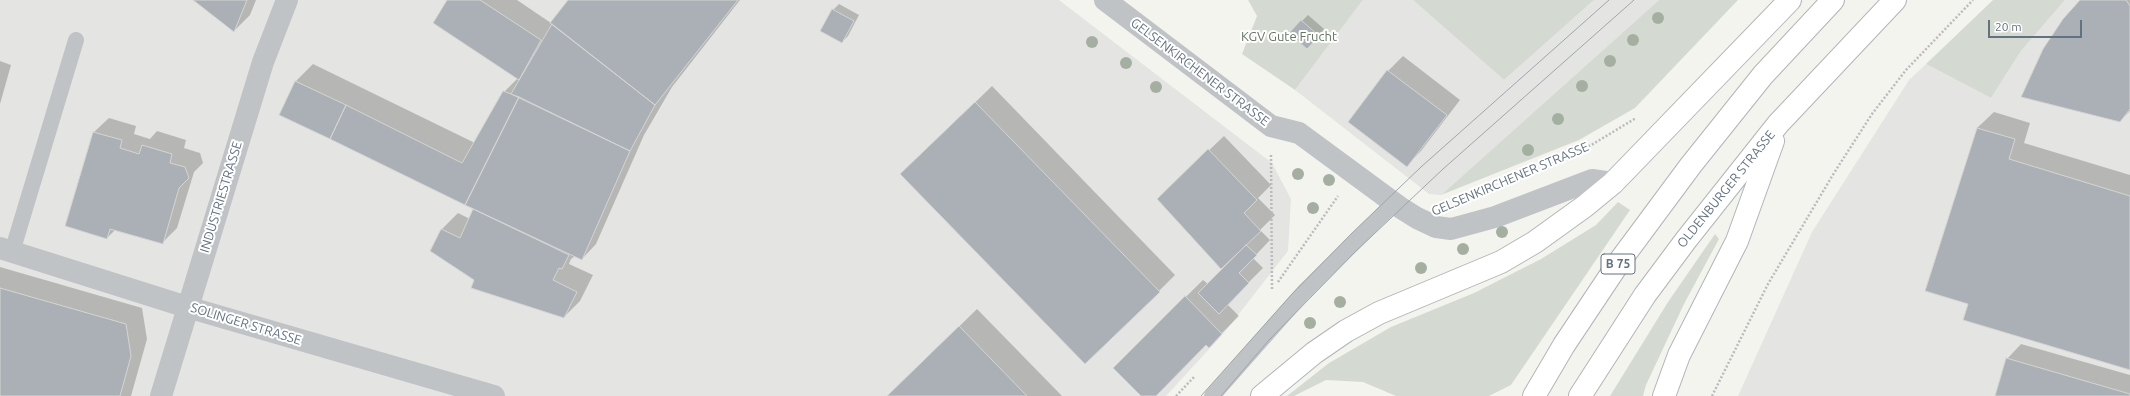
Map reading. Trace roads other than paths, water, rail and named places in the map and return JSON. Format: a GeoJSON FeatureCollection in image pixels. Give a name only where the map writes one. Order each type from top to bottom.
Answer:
{"type":"FeatureCollection","features":[{"type":"Feature","properties":{"kind":"highway"},"geometry":{"type":"LineString","coordinates":[[1262,396],[1314,353],[1346,331],[1379,313],[1500,262],[1528,246],[1585,206],[1613,183],[1790,0]]}},
{"type":"Feature","properties":{"kind":"highway","name":"B 75"},"geometry":{"type":"LineString","coordinates":[[1534,396],[1564,345],[1622,258],[1691,165],[1763,75],[1833,0]]}},
{"type":"Feature","properties":{"kind":"highway","name":"OLDENBURGER STRASSE"},"geometry":{"type":"LineString","coordinates":[[1580,396],[1645,295],[1686,240],[1778,124],[1894,0]]}},
{"type":"Feature","properties":{"kind":"highway"},"geometry":{"type":"LineString","coordinates":[[1664,396],[1679,355],[1737,241],[1778,124]]}},
{"type":"Feature","properties":{"kind":"street","name":"INDUSTRIESTRASSE"},"geometry":{"type":"LineString","coordinates":[[161,396],[263,62],[288,0]]}},
{"type":"Feature","properties":{"kind":"street","name":"GELSENKIRCHENER STRASSE"},"geometry":{"type":"LineString","coordinates":[[1105,0],[1271,126],[1298,133],[1394,203],[1436,228],[1451,229],[1495,217],[1592,180],[1613,183]]}},
{"type":"Feature","properties":{"kind":"street","name":"SOLINGER STRASSE"},"geometry":{"type":"LineString","coordinates":[[6,250],[187,307],[494,396]]}},
{"type":"Feature","properties":{"kind":"lane"},"geometry":{"type":"LineString","coordinates":[[6,250],[76,40]]}},
{"type":"Feature","properties":{"kind":"lane"},"geometry":{"type":"LineString","coordinates":[[1212,396],[1303,293],[1394,203]]}},
{"type":"Feature","properties":{"kind":"tram line"},"geometry":{"type":"LineString","coordinates":[[1201,396],[1292,294],[1351,234],[1421,167],[1609,0]]}},
{"type":"Feature","properties":{"kind":"tram line"},"geometry":{"type":"LineString","coordinates":[[1221,396],[1269,340],[1356,251],[1443,169],[1634,0]]}},
{"type":"Feature","properties":{"kind":"park label","name":"KGV Gute Frucht"},"geometry":{"type":"Point","coordinates":[1289,37]}}]}
